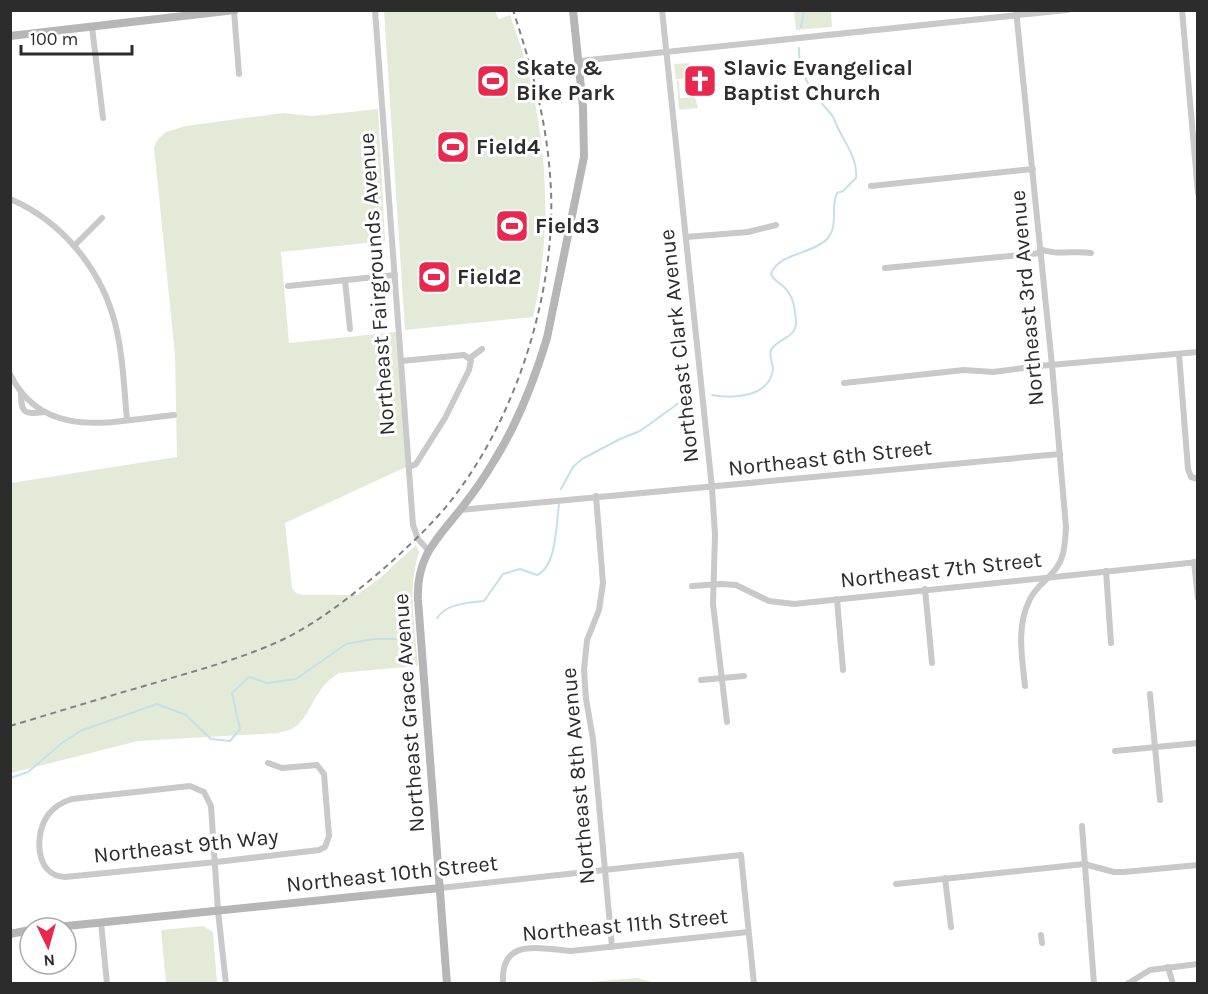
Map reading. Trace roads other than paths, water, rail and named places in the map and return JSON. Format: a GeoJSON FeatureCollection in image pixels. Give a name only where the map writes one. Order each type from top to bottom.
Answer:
{"type":"FeatureCollection","features":[{"type":"Feature","properties":{"kind":"main road","name":"Northeast Grace Avenue"},"geometry":{"type":"LineString","coordinates":[[447,984],[418,590],[422,562],[428,550],[495,460],[514,426],[539,366],[547,338],[584,157],[585,132],[573,10]]}},
{"type":"Feature","properties":{"kind":"main road"},"geometry":{"type":"LineString","coordinates":[[10,36],[235,11]]}},
{"type":"Feature","properties":{"kind":"main road","name":"Northeast 10th Street"},"geometry":{"type":"LineString","coordinates":[[78,925],[440,888]]}},
{"type":"Feature","properties":{"kind":"street","name":"Northeast Fairgrounds Avenue"},"geometry":{"type":"LineString","coordinates":[[375,10],[413,525],[418,539],[428,550]]}},
{"type":"Feature","properties":{"kind":"street","name":"Northeast Clark Avenue"},"geometry":{"type":"LineString","coordinates":[[662,10],[712,488],[715,535],[714,604],[726,722]]}},
{"type":"Feature","properties":{"kind":"street"},"geometry":{"type":"LineString","coordinates":[[579,62],[1016,13],[1067,10]]}},
{"type":"Feature","properties":{"kind":"street"},"geometry":{"type":"LineString","coordinates":[[1182,10],[1197,193]]}},
{"type":"Feature","properties":{"kind":"street"},"geometry":{"type":"LineString","coordinates":[[235,11],[239,74]]}},
{"type":"Feature","properties":{"kind":"street","name":"Northeast 3rd Avenue"},"geometry":{"type":"LineString","coordinates":[[1016,13],[1052,365],[1065,540],[1060,562],[1031,598],[1022,624],[1021,649],[1025,686]]}},
{"type":"Feature","properties":{"kind":"street"},"geometry":{"type":"LineString","coordinates":[[92,27],[103,118]]}},
{"type":"Feature","properties":{"kind":"street"},"geometry":{"type":"LineString","coordinates":[[871,186],[1033,169]]}},
{"type":"Feature","properties":{"kind":"street"},"geometry":{"type":"LineString","coordinates":[[10,199],[43,218],[74,246],[97,279],[113,316],[120,351],[128,420]]}},
{"type":"Feature","properties":{"kind":"street"},"geometry":{"type":"LineString","coordinates":[[74,246],[102,218]]}},
{"type":"Feature","properties":{"kind":"street"},"geometry":{"type":"LineString","coordinates":[[686,237],[748,232],[776,225]]}},
{"type":"Feature","properties":{"kind":"street"},"geometry":{"type":"LineString","coordinates":[[885,268],[1040,251],[1091,253]]}},
{"type":"Feature","properties":{"kind":"street"},"geometry":{"type":"LineString","coordinates":[[288,286],[395,275]]}},
{"type":"Feature","properties":{"kind":"street"},"geometry":{"type":"LineString","coordinates":[[345,280],[350,329]]}},
{"type":"Feature","properties":{"kind":"street"},"geometry":{"type":"LineString","coordinates":[[470,358],[482,349]]}},
{"type":"Feature","properties":{"kind":"street"},"geometry":{"type":"LineString","coordinates":[[844,383],[964,370],[993,372],[1197,352]]}},
{"type":"Feature","properties":{"kind":"street"},"geometry":{"type":"LineString","coordinates":[[1179,354],[1188,469],[1194,478]]}},
{"type":"Feature","properties":{"kind":"street"},"geometry":{"type":"LineString","coordinates":[[401,361],[464,355],[470,358]]}},
{"type":"Feature","properties":{"kind":"street"},"geometry":{"type":"LineString","coordinates":[[409,467],[416,464],[445,418],[471,365],[470,358]]}},
{"type":"Feature","properties":{"kind":"street"},"geometry":{"type":"LineString","coordinates":[[10,374],[28,400],[60,419],[78,423],[174,415]]}},
{"type":"Feature","properties":{"kind":"street"},"geometry":{"type":"LineString","coordinates":[[21,391],[21,407],[26,412],[33,414],[44,411]]}},
{"type":"Feature","properties":{"kind":"street","name":"Northeast 6th Street"},"geometry":{"type":"LineString","coordinates":[[460,510],[1060,454]]}},
{"type":"Feature","properties":{"kind":"street","name":"Northeast 8th Avenue"},"geometry":{"type":"LineString","coordinates":[[596,496],[603,583],[598,610],[587,640],[584,670],[593,739],[612,947]]}},
{"type":"Feature","properties":{"kind":"street"},"geometry":{"type":"LineString","coordinates":[[1196,562],[1197,598]]}},
{"type":"Feature","properties":{"kind":"street","name":"Northeast 7th Street"},"geometry":{"type":"LineString","coordinates":[[692,586],[736,585],[776,603],[794,604],[1196,562]]}},
{"type":"Feature","properties":{"kind":"street"},"geometry":{"type":"LineString","coordinates":[[1106,571],[1111,643]]}},
{"type":"Feature","properties":{"kind":"street"},"geometry":{"type":"LineString","coordinates":[[926,589],[932,663]]}},
{"type":"Feature","properties":{"kind":"street"},"geometry":{"type":"LineString","coordinates":[[837,598],[843,670]]}},
{"type":"Feature","properties":{"kind":"street"},"geometry":{"type":"LineString","coordinates":[[701,680],[744,676]]}},
{"type":"Feature","properties":{"kind":"street"},"geometry":{"type":"LineString","coordinates":[[1150,693],[1160,800]]}},
{"type":"Feature","properties":{"kind":"street"},"geometry":{"type":"LineString","coordinates":[[1115,751],[1197,743]]}},
{"type":"Feature","properties":{"kind":"street","name":"Northeast 9th Way"},"geometry":{"type":"LineString","coordinates":[[216,862],[212,806],[204,792],[190,786],[78,798],[61,804],[48,816],[40,833],[41,858],[44,866],[52,874],[65,878],[216,862],[319,850],[325,847],[329,836],[322,769],[316,765],[282,768],[268,764]]}},
{"type":"Feature","properties":{"kind":"street"},"geometry":{"type":"LineString","coordinates":[[1082,826],[1094,984]]}},
{"type":"Feature","properties":{"kind":"street","name":"Northeast 10th Street"},"geometry":{"type":"LineString","coordinates":[[440,888],[741,855],[748,932]]}},
{"type":"Feature","properties":{"kind":"street"},"geometry":{"type":"LineString","coordinates":[[216,862],[218,911],[226,984]]}},
{"type":"Feature","properties":{"kind":"street"},"geometry":{"type":"LineString","coordinates":[[896,884],[1084,864],[1114,872],[1197,865]]}},
{"type":"Feature","properties":{"kind":"street"},"geometry":{"type":"LineString","coordinates":[[945,878],[951,927]]}},
{"type":"Feature","properties":{"kind":"street"},"geometry":{"type":"LineString","coordinates":[[101,922],[107,984]]}},
{"type":"Feature","properties":{"kind":"street"},"geometry":{"type":"LineString","coordinates":[[748,932],[754,984]]}},
{"type":"Feature","properties":{"kind":"street","name":"Northeast 11th Street"},"geometry":{"type":"LineString","coordinates":[[503,984],[504,967],[508,958],[514,952],[523,949],[546,948],[571,951],[748,932]]}},
{"type":"Feature","properties":{"kind":"street"},"geometry":{"type":"LineString","coordinates":[[1041,935],[1042,943]]}},
{"type":"Feature","properties":{"kind":"street"},"geometry":{"type":"LineString","coordinates":[[1127,984],[1143,973],[1168,967],[1197,964]]}},
{"type":"Feature","properties":{"kind":"street"},"geometry":{"type":"LineString","coordinates":[[1168,967],[1173,984]]}},
{"type":"Feature","properties":{"kind":"waterway"},"geometry":{"type":"LineString","coordinates":[[801,27],[804,10]]}},
{"type":"Feature","properties":{"kind":"waterway"},"geometry":{"type":"LineString","coordinates":[[712,395],[730,397],[749,394],[758,391],[770,378],[773,369],[771,349],[792,333],[796,326],[790,294],[771,274],[781,262],[827,239],[833,228],[837,193],[843,191],[856,178],[853,158],[834,118],[813,92],[804,76],[799,48]]}},
{"type":"Feature","properties":{"kind":"waterway"},"geometry":{"type":"LineString","coordinates":[[561,489],[573,467],[582,459],[640,431],[692,396]]}},
{"type":"Feature","properties":{"kind":"waterway"},"geometry":{"type":"LineString","coordinates":[[437,618],[446,609],[465,603],[484,601],[503,574],[520,569],[537,575],[544,570],[552,554],[559,504]]}},
{"type":"Feature","properties":{"kind":"waterway"},"geometry":{"type":"LineString","coordinates":[[10,778],[28,772],[80,731],[157,704],[186,715],[211,739],[230,741],[240,729],[232,693],[249,677],[267,683],[296,679],[346,644],[373,639],[412,639]]}},
{"type":"Feature","properties":{"kind":"railway"},"geometry":{"type":"LineString","coordinates":[[10,726],[222,663],[269,646],[298,632],[339,605],[389,564],[435,520],[459,490],[481,457],[501,420],[517,381],[542,298],[548,256],[551,215],[548,154],[532,71],[513,10]]}},
{"type":"Feature","properties":{"kind":"place","name":"Skate & Bike Park"},"geometry":{"type":"Point","coordinates":[493,81]}},
{"type":"Feature","properties":{"kind":"place","name":"Slavic Evangelical Baptist Church"},"geometry":{"type":"Point","coordinates":[700,81]}},
{"type":"Feature","properties":{"kind":"place","name":"Field4"},"geometry":{"type":"Point","coordinates":[453,147]}},
{"type":"Feature","properties":{"kind":"place","name":"Field3"},"geometry":{"type":"Point","coordinates":[512,226]}},
{"type":"Feature","properties":{"kind":"place","name":"Field2"},"geometry":{"type":"Point","coordinates":[434,277]}}]}
